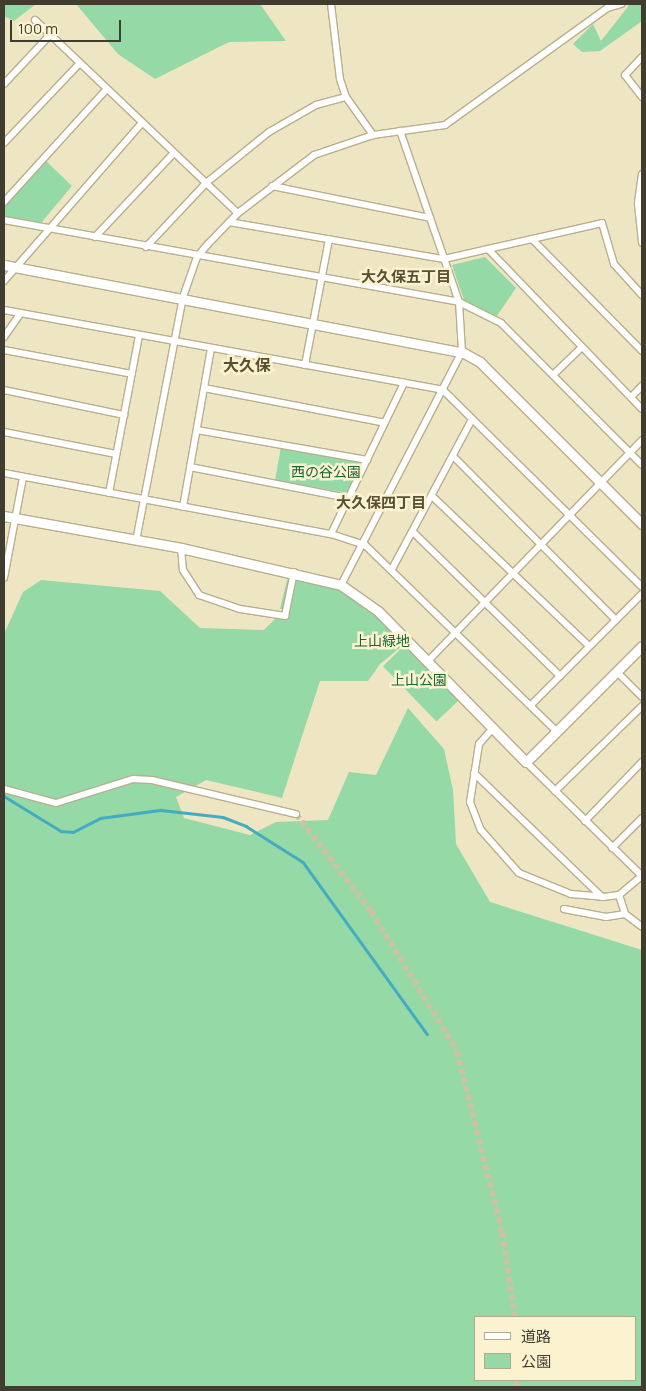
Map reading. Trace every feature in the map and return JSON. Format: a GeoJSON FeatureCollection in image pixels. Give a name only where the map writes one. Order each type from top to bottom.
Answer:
{"type":"FeatureCollection","features":[{"type":"Feature","properties":{"kind":"street"},"geometry":{"type":"LineString","coordinates":[[331,4],[333,47],[346,97],[373,135]]}},
{"type":"Feature","properties":{"kind":"street"},"geometry":{"type":"LineString","coordinates":[[136,541],[183,297],[197,257],[238,213],[314,155],[373,135],[445,125],[607,8],[621,4]]}},
{"type":"Feature","properties":{"kind":"street"},"geometry":{"type":"LineString","coordinates":[[35,20],[238,213]]}},
{"type":"Feature","properties":{"kind":"street"},"geometry":{"type":"LineString","coordinates":[[4,84],[50,35]]}},
{"type":"Feature","properties":{"kind":"street"},"geometry":{"type":"LineString","coordinates":[[642,57],[626,75],[642,97]]}},
{"type":"Feature","properties":{"kind":"street"},"geometry":{"type":"LineString","coordinates":[[4,143],[80,63]]}},
{"type":"Feature","properties":{"kind":"street"},"geometry":{"type":"LineString","coordinates":[[4,202],[108,89]]}},
{"type":"Feature","properties":{"kind":"street"},"geometry":{"type":"LineString","coordinates":[[146,247],[206,183],[299,114],[346,97]]}},
{"type":"Feature","properties":{"kind":"street"},"geometry":{"type":"LineString","coordinates":[[4,280],[46,229],[142,123]]}},
{"type":"Feature","properties":{"kind":"street"},"geometry":{"type":"LineString","coordinates":[[341,586],[365,545],[462,352],[458,302],[400,131]]}},
{"type":"Feature","properties":{"kind":"street"},"geometry":{"type":"LineString","coordinates":[[95,237],[174,153]]}},
{"type":"Feature","properties":{"kind":"street"},"geometry":{"type":"LineString","coordinates":[[642,174],[638,204],[642,243]]}},
{"type":"Feature","properties":{"kind":"street"},"geometry":{"type":"LineString","coordinates":[[272,186],[430,218]]}},
{"type":"Feature","properties":{"kind":"street"},"geometry":{"type":"LineString","coordinates":[[4,220],[197,257],[458,302],[501,323],[642,465]]}},
{"type":"Feature","properties":{"kind":"street"},"geometry":{"type":"LineString","coordinates":[[229,222],[444,259],[602,223],[614,264],[642,295]]}},
{"type":"Feature","properties":{"kind":"street"},"geometry":{"type":"LineString","coordinates":[[305,365],[329,239]]}},
{"type":"Feature","properties":{"kind":"street"},"geometry":{"type":"LineString","coordinates":[[532,239],[642,351]]}},
{"type":"Feature","properties":{"kind":"street"},"geometry":{"type":"LineString","coordinates":[[488,249],[581,348],[642,409]]}},
{"type":"Feature","properties":{"kind":"street"},"geometry":{"type":"LineString","coordinates":[[4,265],[183,297],[462,352],[480,362],[642,524]]}},
{"type":"Feature","properties":{"kind":"street"},"geometry":{"type":"LineString","coordinates":[[4,310],[443,390],[642,587]]}},
{"type":"Feature","properties":{"kind":"street"},"geometry":{"type":"LineString","coordinates":[[4,336],[21,313]]}},
{"type":"Feature","properties":{"kind":"street"},"geometry":{"type":"LineString","coordinates":[[109,493],[139,335]]}},
{"type":"Feature","properties":{"kind":"street"},"geometry":{"type":"LineString","coordinates":[[183,507],[211,348]]}},
{"type":"Feature","properties":{"kind":"street"},"geometry":{"type":"LineString","coordinates":[[553,375],[581,348]]}},
{"type":"Feature","properties":{"kind":"street"},"geometry":{"type":"LineString","coordinates":[[4,350],[132,374]]}},
{"type":"Feature","properties":{"kind":"street"},"geometry":{"type":"LineString","coordinates":[[331,534],[404,384]]}},
{"type":"Feature","properties":{"kind":"street"},"geometry":{"type":"LineString","coordinates":[[631,397],[642,386]]}},
{"type":"Feature","properties":{"kind":"street"},"geometry":{"type":"LineString","coordinates":[[204,388],[385,422]]}},
{"type":"Feature","properties":{"kind":"street"},"geometry":{"type":"LineString","coordinates":[[4,390],[124,415]]}},
{"type":"Feature","properties":{"kind":"street"},"geometry":{"type":"LineString","coordinates":[[392,570],[472,419]]}},
{"type":"Feature","properties":{"kind":"street"},"geometry":{"type":"LineString","coordinates":[[197,430],[367,460]]}},
{"type":"Feature","properties":{"kind":"street"},"geometry":{"type":"LineString","coordinates":[[4,432],[116,454]]}},
{"type":"Feature","properties":{"kind":"street"},"geometry":{"type":"LineString","coordinates":[[428,661],[642,440]]}},
{"type":"Feature","properties":{"kind":"street"},"geometry":{"type":"LineString","coordinates":[[452,456],[616,620]]}},
{"type":"Feature","properties":{"kind":"street"},"geometry":{"type":"LineString","coordinates":[[190,467],[348,498]]}},
{"type":"Feature","properties":{"kind":"street"},"geometry":{"type":"LineString","coordinates":[[4,473],[331,534],[365,545],[557,732]]}},
{"type":"Feature","properties":{"kind":"street"},"geometry":{"type":"LineString","coordinates":[[4,578],[23,477]]}},
{"type":"Feature","properties":{"kind":"street"},"geometry":{"type":"LineString","coordinates":[[432,496],[589,646]]}},
{"type":"Feature","properties":{"kind":"street"},"geometry":{"type":"LineString","coordinates":[[4,516],[181,548],[294,572],[341,586],[378,611],[428,661],[526,762],[642,876],[619,895],[603,897],[571,894],[519,873],[476,821],[470,802],[479,744],[493,728]]}},
{"type":"Feature","properties":{"kind":"street"},"geometry":{"type":"LineString","coordinates":[[413,532],[560,676]]}},
{"type":"Feature","properties":{"kind":"street"},"geometry":{"type":"LineString","coordinates":[[181,548],[183,570],[199,595],[240,609],[284,616],[294,572]]}},
{"type":"Feature","properties":{"kind":"street"},"geometry":{"type":"LineString","coordinates":[[531,705],[642,594]]}},
{"type":"Feature","properties":{"kind":"street"},"geometry":{"type":"LineString","coordinates":[[526,762],[642,646]]}},
{"type":"Feature","properties":{"kind":"street"},"geometry":{"type":"LineString","coordinates":[[617,672],[642,697]]}},
{"type":"Feature","properties":{"kind":"street"},"geometry":{"type":"LineString","coordinates":[[555,791],[642,706]]}},
{"type":"Feature","properties":{"kind":"street"},"geometry":{"type":"LineString","coordinates":[[584,820],[642,762]]}},
{"type":"Feature","properties":{"kind":"street"},"geometry":{"type":"LineString","coordinates":[[474,773],[603,897]]}},
{"type":"Feature","properties":{"kind":"street"},"geometry":{"type":"LineString","coordinates":[[4,788],[56,803],[133,779],[152,780],[296,814]]}},
{"type":"Feature","properties":{"kind":"street"},"geometry":{"type":"LineString","coordinates":[[612,848],[642,818]]}},
{"type":"Feature","properties":{"kind":"street"},"geometry":{"type":"LineString","coordinates":[[619,895],[625,914],[642,927]]}},
{"type":"Feature","properties":{"kind":"street"},"geometry":{"type":"LineString","coordinates":[[564,909],[606,918],[625,914]]}},
{"type":"Feature","properties":{"kind":"green space"},"geometry":{"type":"Polygon","coordinates":[[[4,4],[36,4],[14,21],[4,16],[4,4]]]}},
{"type":"Feature","properties":{"kind":"green space"},"geometry":{"type":"Polygon","coordinates":[[[76,4],[260,4],[286,41],[229,42],[155,79],[118,54],[76,4]]]}},
{"type":"Feature","properties":{"kind":"green space"},"geometry":{"type":"Polygon","coordinates":[[[630,4],[642,4],[642,21],[600,51],[582,52],[573,44],[593,24],[601,41],[630,4]]]}},
{"type":"Feature","properties":{"kind":"green space"},"geometry":{"type":"Polygon","coordinates":[[[46,161],[72,186],[41,223],[4,216],[4,205],[46,161]]]}},
{"type":"Feature","properties":{"kind":"green space"},"geometry":{"type":"Polygon","coordinates":[[[485,257],[516,288],[496,317],[465,303],[452,265],[485,257]]]}},
{"type":"Feature","properties":{"kind":"green space","name":"西の谷公園"},"geometry":{"type":"Polygon","coordinates":[[[281,447],[361,463],[347,493],[275,480],[281,447]]]}},
{"type":"Feature","properties":{"kind":"green space","name":"上山緑地"},"geometry":{"type":"Polygon","coordinates":[[[290,568],[349,586],[407,642],[380,664],[368,681],[320,681],[282,798],[206,780],[176,797],[184,818],[250,835],[276,822],[328,820],[349,772],[376,775],[408,708],[444,749],[453,790],[456,844],[490,902],[642,950],[642,1387],[4,1387],[4,634],[23,592],[41,580],[160,591],[200,628],[264,630],[285,609],[280,609],[290,568]]]}},
{"type":"Feature","properties":{"kind":"green space","name":"上山公園"},"geometry":{"type":"Polygon","coordinates":[[[406,644],[459,699],[436,722],[383,666],[406,644]]]}},
{"type":"Feature","properties":{"kind":"waterway"},"geometry":{"type":"LineString","coordinates":[[4,796],[61,831],[73,832],[100,818],[161,810],[223,817],[246,826],[303,862],[427,1034]]}},
{"type":"Feature","properties":{"kind":"tunnel"},"geometry":{"type":"LineString","coordinates":[[296,814],[371,911],[457,1051],[502,1232],[515,1316]]}},
{"type":"Feature","properties":{"kind":"tunnel"},"geometry":{"type":"LineString","coordinates":[[516,1381],[517,1387]]}},
{"type":"Feature","properties":{"kind":"district","name":"大久保五丁目"},"geometry":{"type":"Point","coordinates":[406,277]}},
{"type":"Feature","properties":{"kind":"district","name":"大久保"},"geometry":{"type":"Point","coordinates":[247,365]}},
{"type":"Feature","properties":{"kind":"district","name":"大久保四丁目"},"geometry":{"type":"Point","coordinates":[381,503]}}]}
